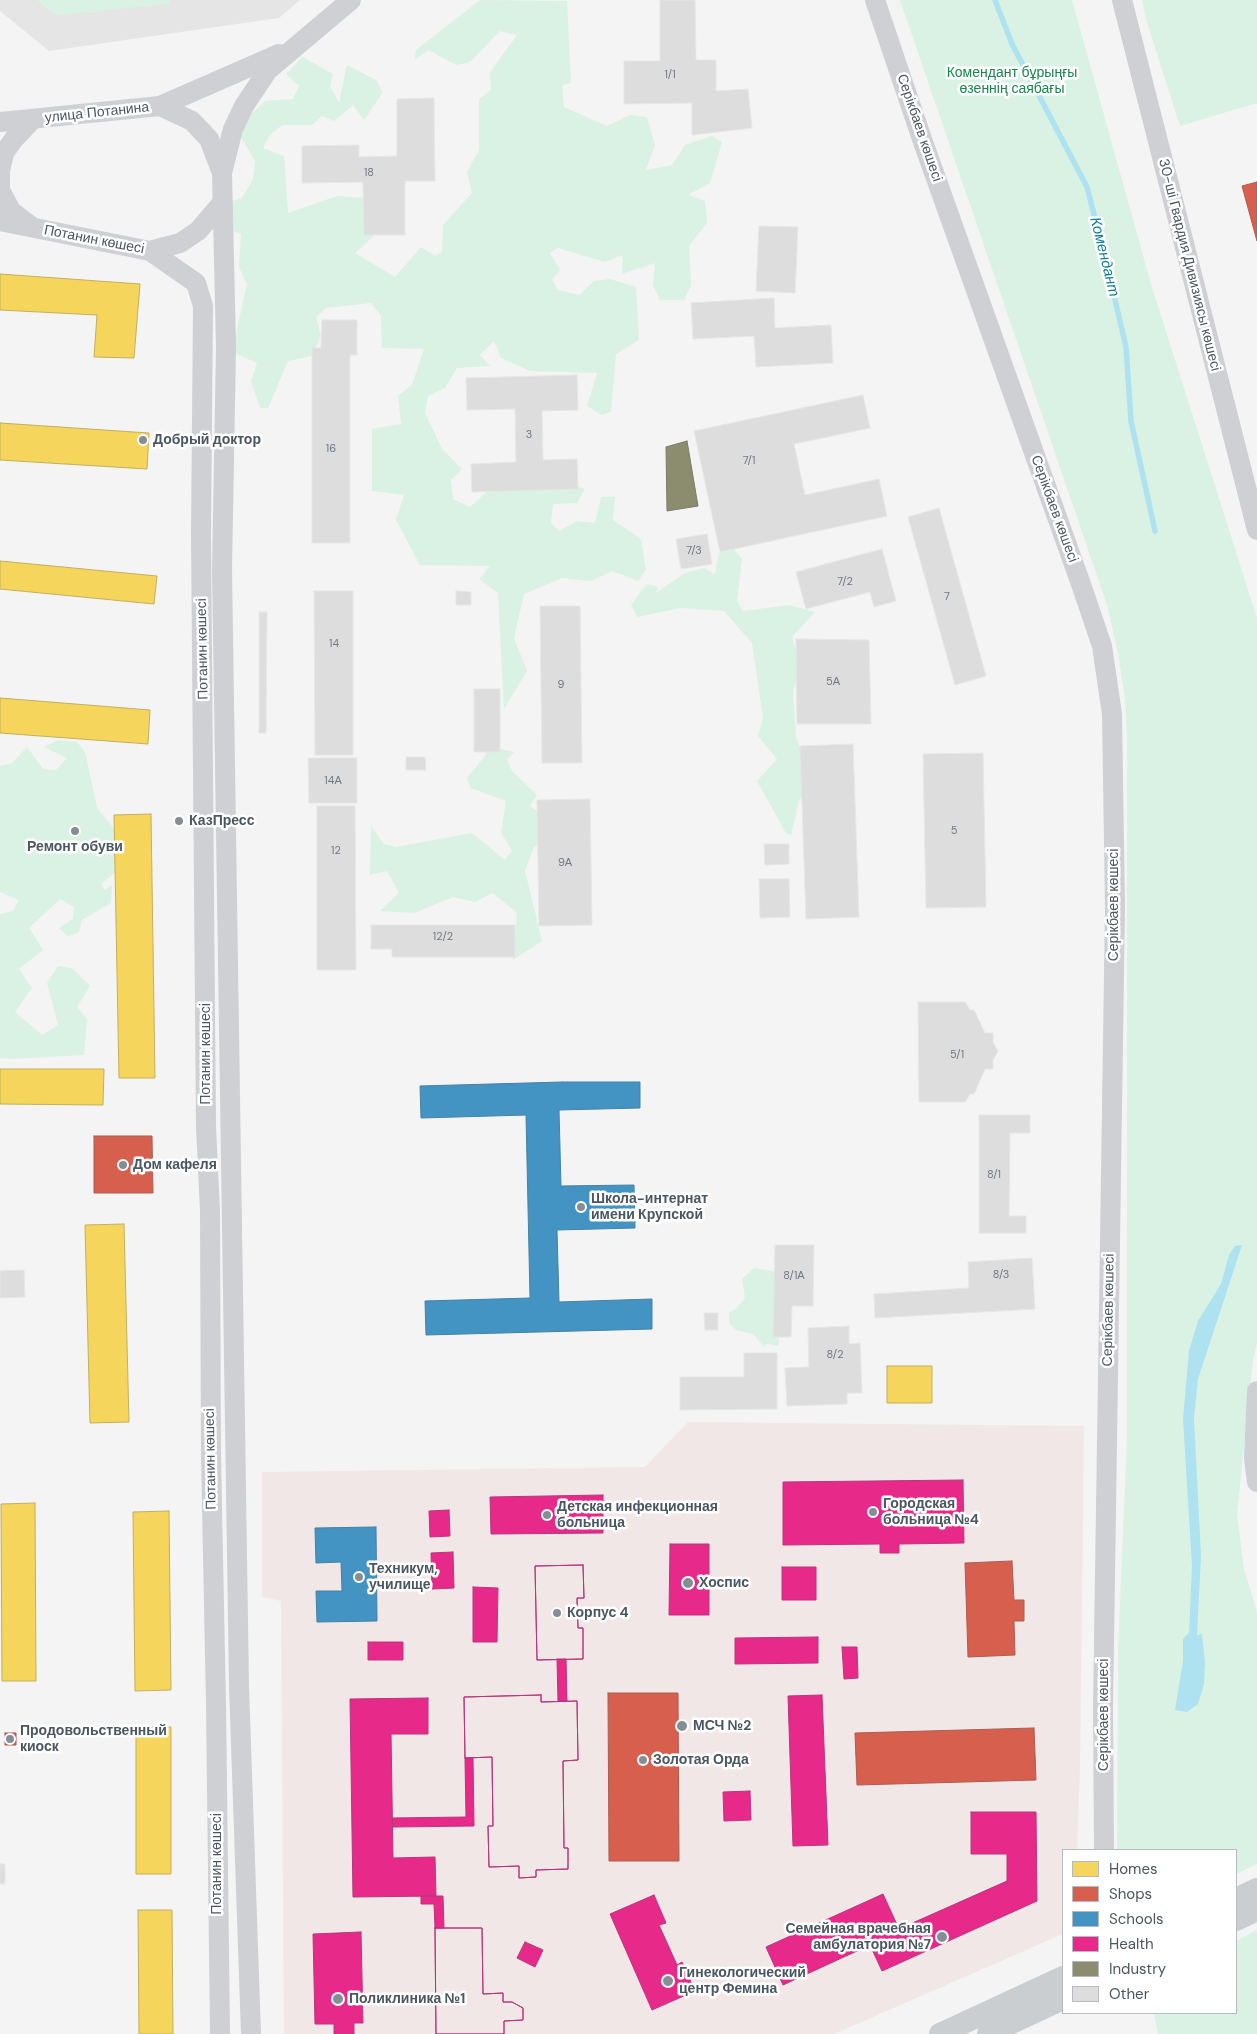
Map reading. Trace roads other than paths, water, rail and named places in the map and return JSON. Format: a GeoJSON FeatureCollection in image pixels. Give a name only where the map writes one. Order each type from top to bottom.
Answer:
{"type":"FeatureCollection","features":[{"type":"Feature","properties":{"kind":"main road"},"geometry":{"type":"LineString","coordinates":[[222,173],[233,129],[244,106],[268,70],[351,0]]}},
{"type":"Feature","properties":{"kind":"main road","name":"Серікбаев көшесі"},"geometry":{"type":"LineString","coordinates":[[875,0],[923,142],[1102,646],[1112,714],[1115,907],[1103,1709],[1104,1849]]}},
{"type":"Feature","properties":{"kind":"main road","name":"30-ші Гвардия Дивизиясы көшесі"},"geometry":{"type":"LineString","coordinates":[[1122,0],[1257,530]]}},
{"type":"Feature","properties":{"kind":"main road"},"geometry":{"type":"LineString","coordinates":[[160,106],[295,47]]}},
{"type":"Feature","properties":{"kind":"main road"},"geometry":{"type":"LineString","coordinates":[[160,106],[192,121],[209,138],[222,173]]}},
{"type":"Feature","properties":{"kind":"main road","name":"улица Потанина"},"geometry":{"type":"LineString","coordinates":[[33,119],[160,106]]}},
{"type":"Feature","properties":{"kind":"main road"},"geometry":{"type":"LineString","coordinates":[[0,122],[33,119]]}},
{"type":"Feature","properties":{"kind":"main road"},"geometry":{"type":"LineString","coordinates":[[0,171],[4,153],[33,119]]}},
{"type":"Feature","properties":{"kind":"main road","name":"Потанин көшесі"},"geometry":{"type":"LineString","coordinates":[[222,173],[226,347],[222,570],[238,1638],[251,2034]]}},
{"type":"Feature","properties":{"kind":"main road"},"geometry":{"type":"LineString","coordinates":[[0,175],[0,190],[11,211],[36,229]]}},
{"type":"Feature","properties":{"kind":"main road"},"geometry":{"type":"LineString","coordinates":[[150,251],[180,243],[198,231],[222,203]]}},
{"type":"Feature","properties":{"kind":"main road","name":"Потанин көшесі"},"geometry":{"type":"LineString","coordinates":[[0,221],[150,251],[196,283],[202,306],[206,1127],[210,1211],[211,1456],[220,2034]]}},
{"type":"Feature","properties":{"kind":"main road"},"geometry":{"type":"LineString","coordinates":[[1257,1391],[1254,1458],[1257,1482]]}},
{"type":"Feature","properties":{"kind":"main road"},"geometry":{"type":"LineString","coordinates":[[1237,1899],[1257,1889]]}},
{"type":"Feature","properties":{"kind":"main road"},"geometry":{"type":"LineString","coordinates":[[1237,1920],[1257,1910]]}},
{"type":"Feature","properties":{"kind":"main road"},"geometry":{"type":"LineString","coordinates":[[940,2034],[1062,1977]]}},
{"type":"Feature","properties":{"kind":"main road"},"geometry":{"type":"LineString","coordinates":[[988,2034],[1062,1999]]}},
{"type":"Feature","properties":{"kind":"water"},"geometry":{"type":"Polygon","coordinates":[[[1242,1245],[1198,1379],[1194,1418],[1201,1556],[1197,1635],[1202,1634],[1205,1663],[1204,1684],[1198,1704],[1187,1712],[1175,1710],[1183,1661],[1183,1639],[1189,1633],[1192,1566],[1183,1419],[1189,1351],[1198,1321],[1221,1284],[1229,1255],[1235,1246],[1242,1245]]]}},
{"type":"Feature","properties":{"kind":"waterway","name":"Комендант"},"geometry":{"type":"LineString","coordinates":[[995,0],[1012,44],[1087,187],[1126,347],[1131,421],[1155,531]]}},
{"type":"Feature","properties":{"kind":"place","name":"Добрый доктор"},"geometry":{"type":"Point","coordinates":[143,440]}},
{"type":"Feature","properties":{"kind":"place","name":"КазПресс"},"geometry":{"type":"Point","coordinates":[179,821]}},
{"type":"Feature","properties":{"kind":"place","name":"Ремонт обуви"},"geometry":{"type":"Point","coordinates":[75,831]}},
{"type":"Feature","properties":{"kind":"place","name":"Дом кафеля"},"geometry":{"type":"Point","coordinates":[123,1165]}},
{"type":"Feature","properties":{"kind":"place","name":"Школа-интернат имени Крупской"},"geometry":{"type":"Point","coordinates":[581,1207]}},
{"type":"Feature","properties":{"kind":"place","name":"Городская больница №4"},"geometry":{"type":"Point","coordinates":[873,1512]}},
{"type":"Feature","properties":{"kind":"place","name":"Детская инфекционная больница"},"geometry":{"type":"Point","coordinates":[547,1515]}},
{"type":"Feature","properties":{"kind":"place","name":"Техникум, училище"},"geometry":{"type":"Point","coordinates":[359,1577]}},
{"type":"Feature","properties":{"kind":"place","name":"Хоспис"},"geometry":{"type":"Point","coordinates":[688,1583]}},
{"type":"Feature","properties":{"kind":"place","name":"Корпус 4"},"geometry":{"type":"Point","coordinates":[557,1613]}},
{"type":"Feature","properties":{"kind":"place","name":"МСЧ №2"},"geometry":{"type":"Point","coordinates":[682,1726]}},
{"type":"Feature","properties":{"kind":"place","name":"Продовольственный киоск"},"geometry":{"type":"Point","coordinates":[10,1739]}},
{"type":"Feature","properties":{"kind":"place","name":"Золотая Орда"},"geometry":{"type":"Point","coordinates":[643,1760]}},
{"type":"Feature","properties":{"kind":"place","name":"Семейная врачебная амбулатория №7"},"geometry":{"type":"Point","coordinates":[942,1937]}},
{"type":"Feature","properties":{"kind":"place","name":"Гинекологический центр Фемина"},"geometry":{"type":"Point","coordinates":[668,1981]}},
{"type":"Feature","properties":{"kind":"place","name":"Поликлиника №1"},"geometry":{"type":"Point","coordinates":[338,1999]}},
{"type":"Feature","properties":{"kind":"park label","name":"Комендант бұрыңғы өзеннің саябағы"},"geometry":{"type":"Point","coordinates":[1012,82]}}]}
